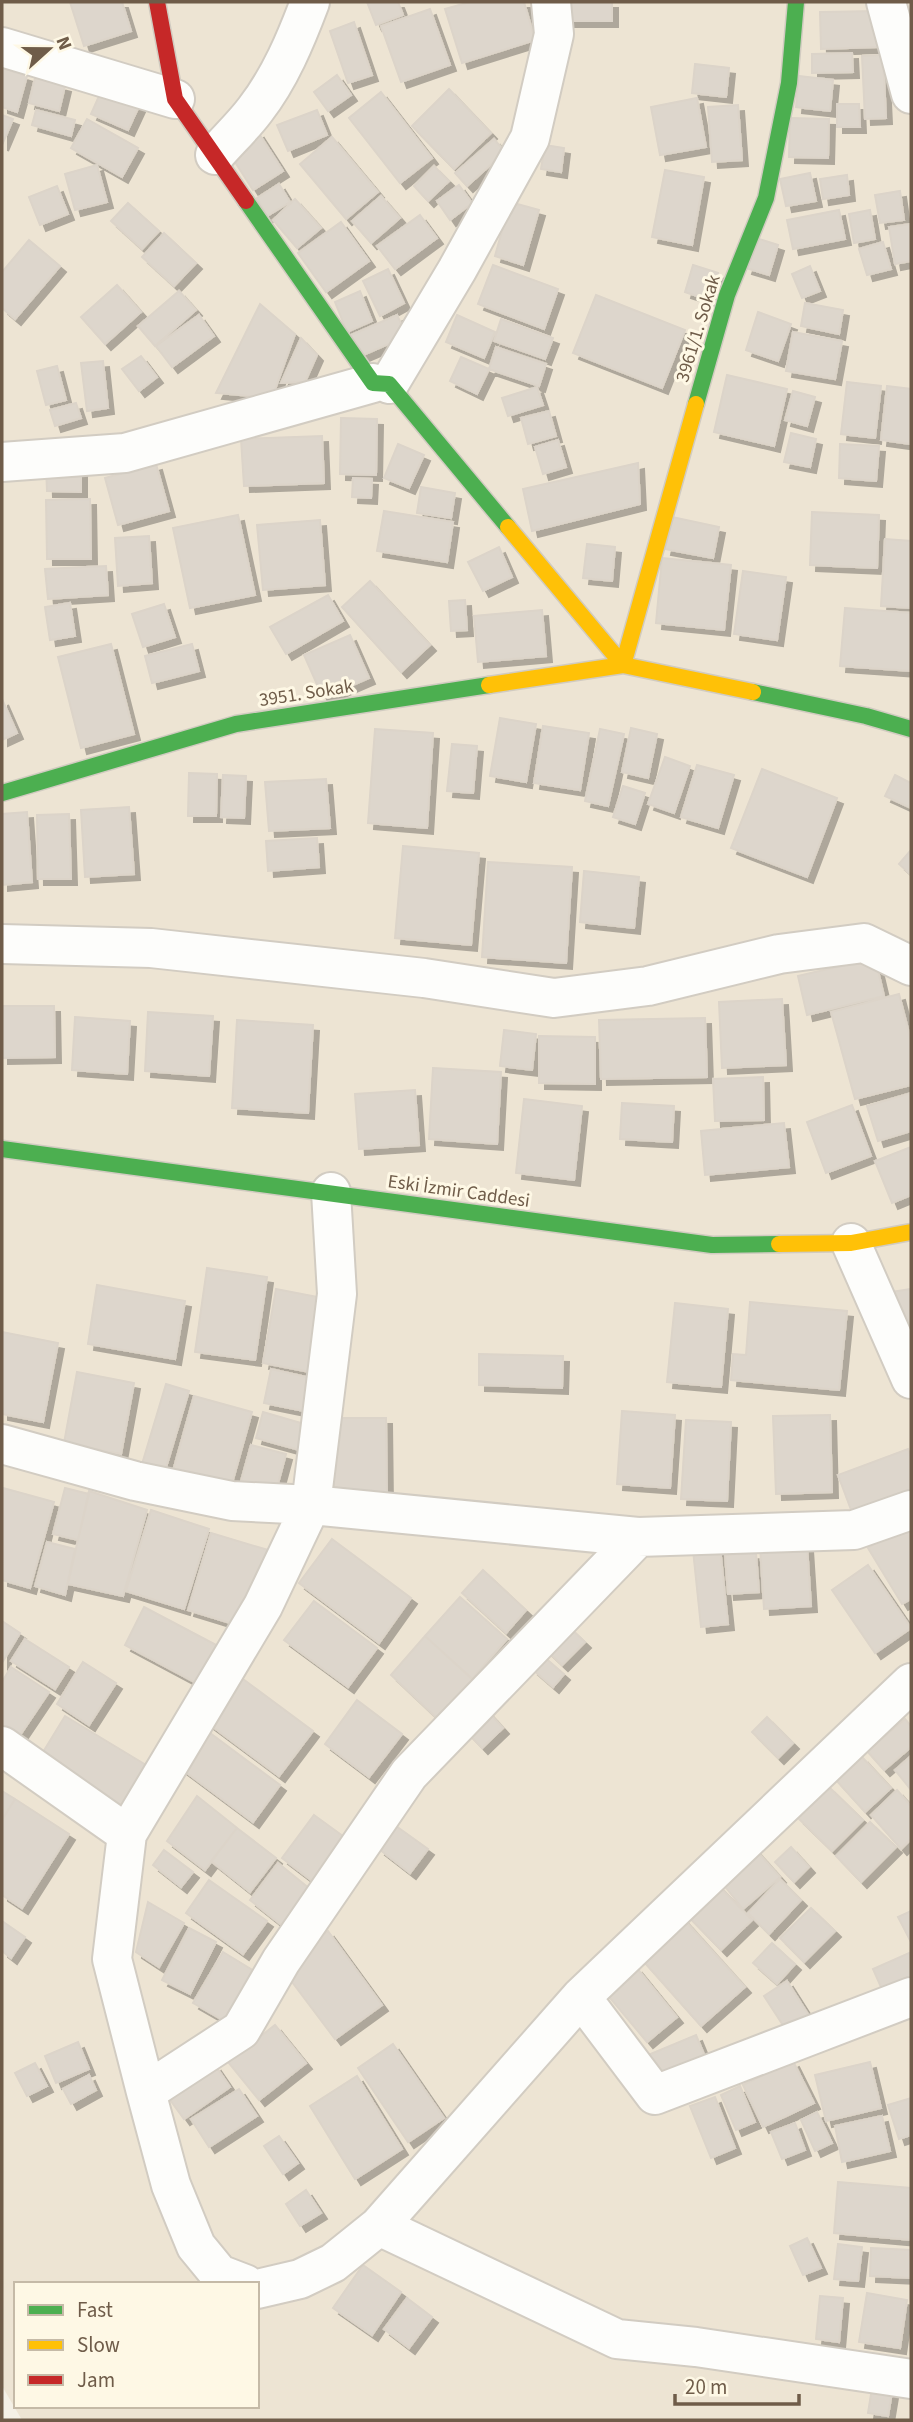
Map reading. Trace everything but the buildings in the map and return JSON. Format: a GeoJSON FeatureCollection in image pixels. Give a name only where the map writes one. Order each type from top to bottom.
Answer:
{"type":"FeatureCollection","features":[{"type":"Feature","properties":{"kind":"street"},"geometry":{"type":"LineString","coordinates":[[158,2],[176,99],[215,155],[381,384],[623,665],[853,713],[911,729]]}},
{"type":"Feature","properties":{"kind":"street"},"geometry":{"type":"LineString","coordinates":[[215,155],[256,109],[280,71],[310,2]]}},
{"type":"Feature","properties":{"kind":"street"},"geometry":{"type":"LineString","coordinates":[[2,462],[125,453],[381,384],[457,270],[530,138],[554,34],[551,2]]}},
{"type":"Feature","properties":{"kind":"street","name":"3961/1. Sokak"},"geometry":{"type":"LineString","coordinates":[[623,665],[726,295],[766,198],[789,83],[796,2]]}},
{"type":"Feature","properties":{"kind":"street"},"geometry":{"type":"LineString","coordinates":[[886,2],[911,94]]}},
{"type":"Feature","properties":{"kind":"street"},"geometry":{"type":"LineString","coordinates":[[2,47],[176,99]]}},
{"type":"Feature","properties":{"kind":"street","name":"3951. Sokak"},"geometry":{"type":"LineString","coordinates":[[2,793],[236,724],[623,665]]}},
{"type":"Feature","properties":{"kind":"street"},"geometry":{"type":"LineString","coordinates":[[2,944],[151,948],[424,978],[554,998],[648,986],[779,954],[864,943],[911,966]]}},
{"type":"Feature","properties":{"kind":"street","name":"Eski İzmir Caddesi"},"geometry":{"type":"LineString","coordinates":[[2,1149],[712,1245],[851,1243],[911,1232]]}},
{"type":"Feature","properties":{"kind":"street"},"geometry":{"type":"LineString","coordinates":[[240,2282],[219,2274],[196,2246],[171,2185],[113,1959],[127,1834],[263,1606],[311,1505],[337,1294],[331,1192]]}},
{"type":"Feature","properties":{"kind":"street"},"geometry":{"type":"LineString","coordinates":[[851,1243],[911,1379]]}},
{"type":"Feature","properties":{"kind":"street"},"geometry":{"type":"LineString","coordinates":[[2,1444],[135,1481],[219,1498],[638,1537],[854,1530],[911,1510]]}},
{"type":"Feature","properties":{"kind":"street"},"geometry":{"type":"LineString","coordinates":[[146,2092],[241,2030],[281,1961],[409,1774],[638,1537]]}},
{"type":"Feature","properties":{"kind":"street"},"geometry":{"type":"LineString","coordinates":[[259,2289],[300,2279],[333,2263],[379,2226],[582,1997],[911,1683]]}},
{"type":"Feature","properties":{"kind":"street"},"geometry":{"type":"LineString","coordinates":[[2,1746],[127,1834]]}},
{"type":"Feature","properties":{"kind":"street"},"geometry":{"type":"LineString","coordinates":[[582,1997],[655,2095],[911,1997]]}},
{"type":"Feature","properties":{"kind":"street"},"geometry":{"type":"LineString","coordinates":[[379,2226],[617,2339],[696,2347],[911,2379]]}},
{"type":"Feature","properties":{"kind":"shaded area"},"geometry":{"type":"Polygon","coordinates":[[[2,2],[911,2],[911,2420],[22,2420],[15,2408],[259,2408],[259,2282],[14,2282],[14,2406],[2,2386],[2,2]]]}},
{"type":"Feature","properties":{"kind":"traffic: fast"},"geometry":{"type":"LineString","coordinates":[[696,404],[727,295],[766,198],[789,83],[796,2]]}},
{"type":"Feature","properties":{"kind":"traffic: fast"},"geometry":{"type":"LineString","coordinates":[[246,201],[373,383],[389,384],[508,527]]}},
{"type":"Feature","properties":{"kind":"traffic: fast"},"geometry":{"type":"LineString","coordinates":[[2,793],[236,724],[489,685]]}},
{"type":"Feature","properties":{"kind":"traffic: fast"},"geometry":{"type":"LineString","coordinates":[[753,692],[866,716],[911,729]]}},
{"type":"Feature","properties":{"kind":"traffic: fast"},"geometry":{"type":"LineString","coordinates":[[2,1149],[712,1245],[779,1244]]}},
{"type":"Feature","properties":{"kind":"traffic: slow"},"geometry":{"type":"LineString","coordinates":[[489,685],[623,665],[696,404]]}},
{"type":"Feature","properties":{"kind":"traffic: slow"},"geometry":{"type":"LineString","coordinates":[[508,527],[623,665],[753,692]]}},
{"type":"Feature","properties":{"kind":"traffic: slow"},"geometry":{"type":"LineString","coordinates":[[779,1244],[851,1243],[911,1232]]}},
{"type":"Feature","properties":{"kind":"traffic: jam"},"geometry":{"type":"LineString","coordinates":[[157,2],[175,99],[246,201]]}}]}
